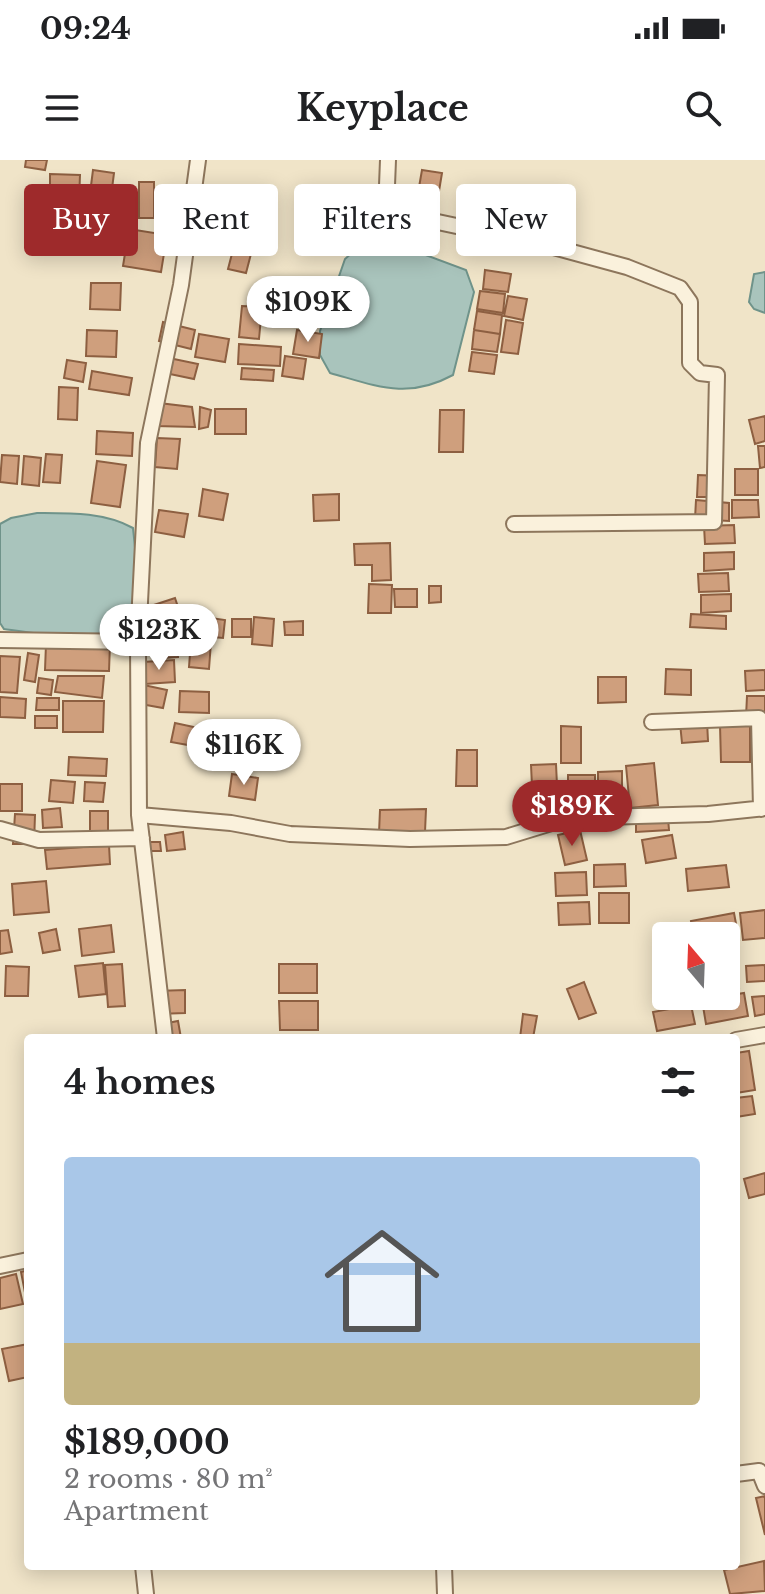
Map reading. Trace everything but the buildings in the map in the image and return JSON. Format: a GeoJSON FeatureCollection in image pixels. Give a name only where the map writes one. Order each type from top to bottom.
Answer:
{"type":"FeatureCollection","features":[{"type":"Feature","properties":{"kind":"street"},"geometry":{"type":"LineString","coordinates":[[165,1034],[139,815],[138,642],[148,443],[181,285],[198,160]]}},
{"type":"Feature","properties":{"kind":"street"},"geometry":{"type":"LineString","coordinates":[[388,160],[386,211],[546,245],[627,267],[680,288],[690,302],[690,363],[700,373],[717,375],[714,522],[514,524]]}},
{"type":"Feature","properties":{"kind":"street"},"geometry":{"type":"LineString","coordinates":[[0,640],[138,642]]}},
{"type":"Feature","properties":{"kind":"street"},"geometry":{"type":"LineString","coordinates":[[139,815],[231,823],[290,834],[410,839],[506,837],[568,818],[708,814],[763,809],[759,718],[652,722]]}},
{"type":"Feature","properties":{"kind":"street"},"geometry":{"type":"LineString","coordinates":[[0,829],[39,840],[142,838]]}},
{"type":"Feature","properties":{"kind":"street"},"geometry":{"type":"LineString","coordinates":[[740,1039],[765,1035]]}},
{"type":"Feature","properties":{"kind":"street"},"geometry":{"type":"LineString","coordinates":[[0,1266],[24,1261]]}},
{"type":"Feature","properties":{"kind":"street"},"geometry":{"type":"LineString","coordinates":[[740,1473],[759,1471],[765,1486]]}},
{"type":"Feature","properties":{"kind":"street"},"geometry":{"type":"LineString","coordinates":[[143,1570],[146,1594]]}},
{"type":"Feature","properties":{"kind":"street"},"geometry":{"type":"LineString","coordinates":[[444,1570],[445,1594]]}},
{"type":"Feature","properties":{"kind":"water"},"geometry":{"type":"Polygon","coordinates":[[[348,256],[428,256],[466,270],[474,292],[453,375],[436,383],[406,389],[377,386],[330,373],[320,355],[320,331],[348,256]]]}},
{"type":"Feature","properties":{"kind":"water"},"geometry":{"type":"Polygon","coordinates":[[[765,272],[765,313],[754,309],[749,302],[754,274],[765,272]]]}},
{"type":"Feature","properties":{"kind":"water"},"geometry":{"type":"Polygon","coordinates":[[[37,513],[98,516],[133,528],[136,564],[134,594],[132,607],[122,625],[98,635],[82,636],[4,629],[0,623],[0,524],[11,518],[37,513]]]}}]}
